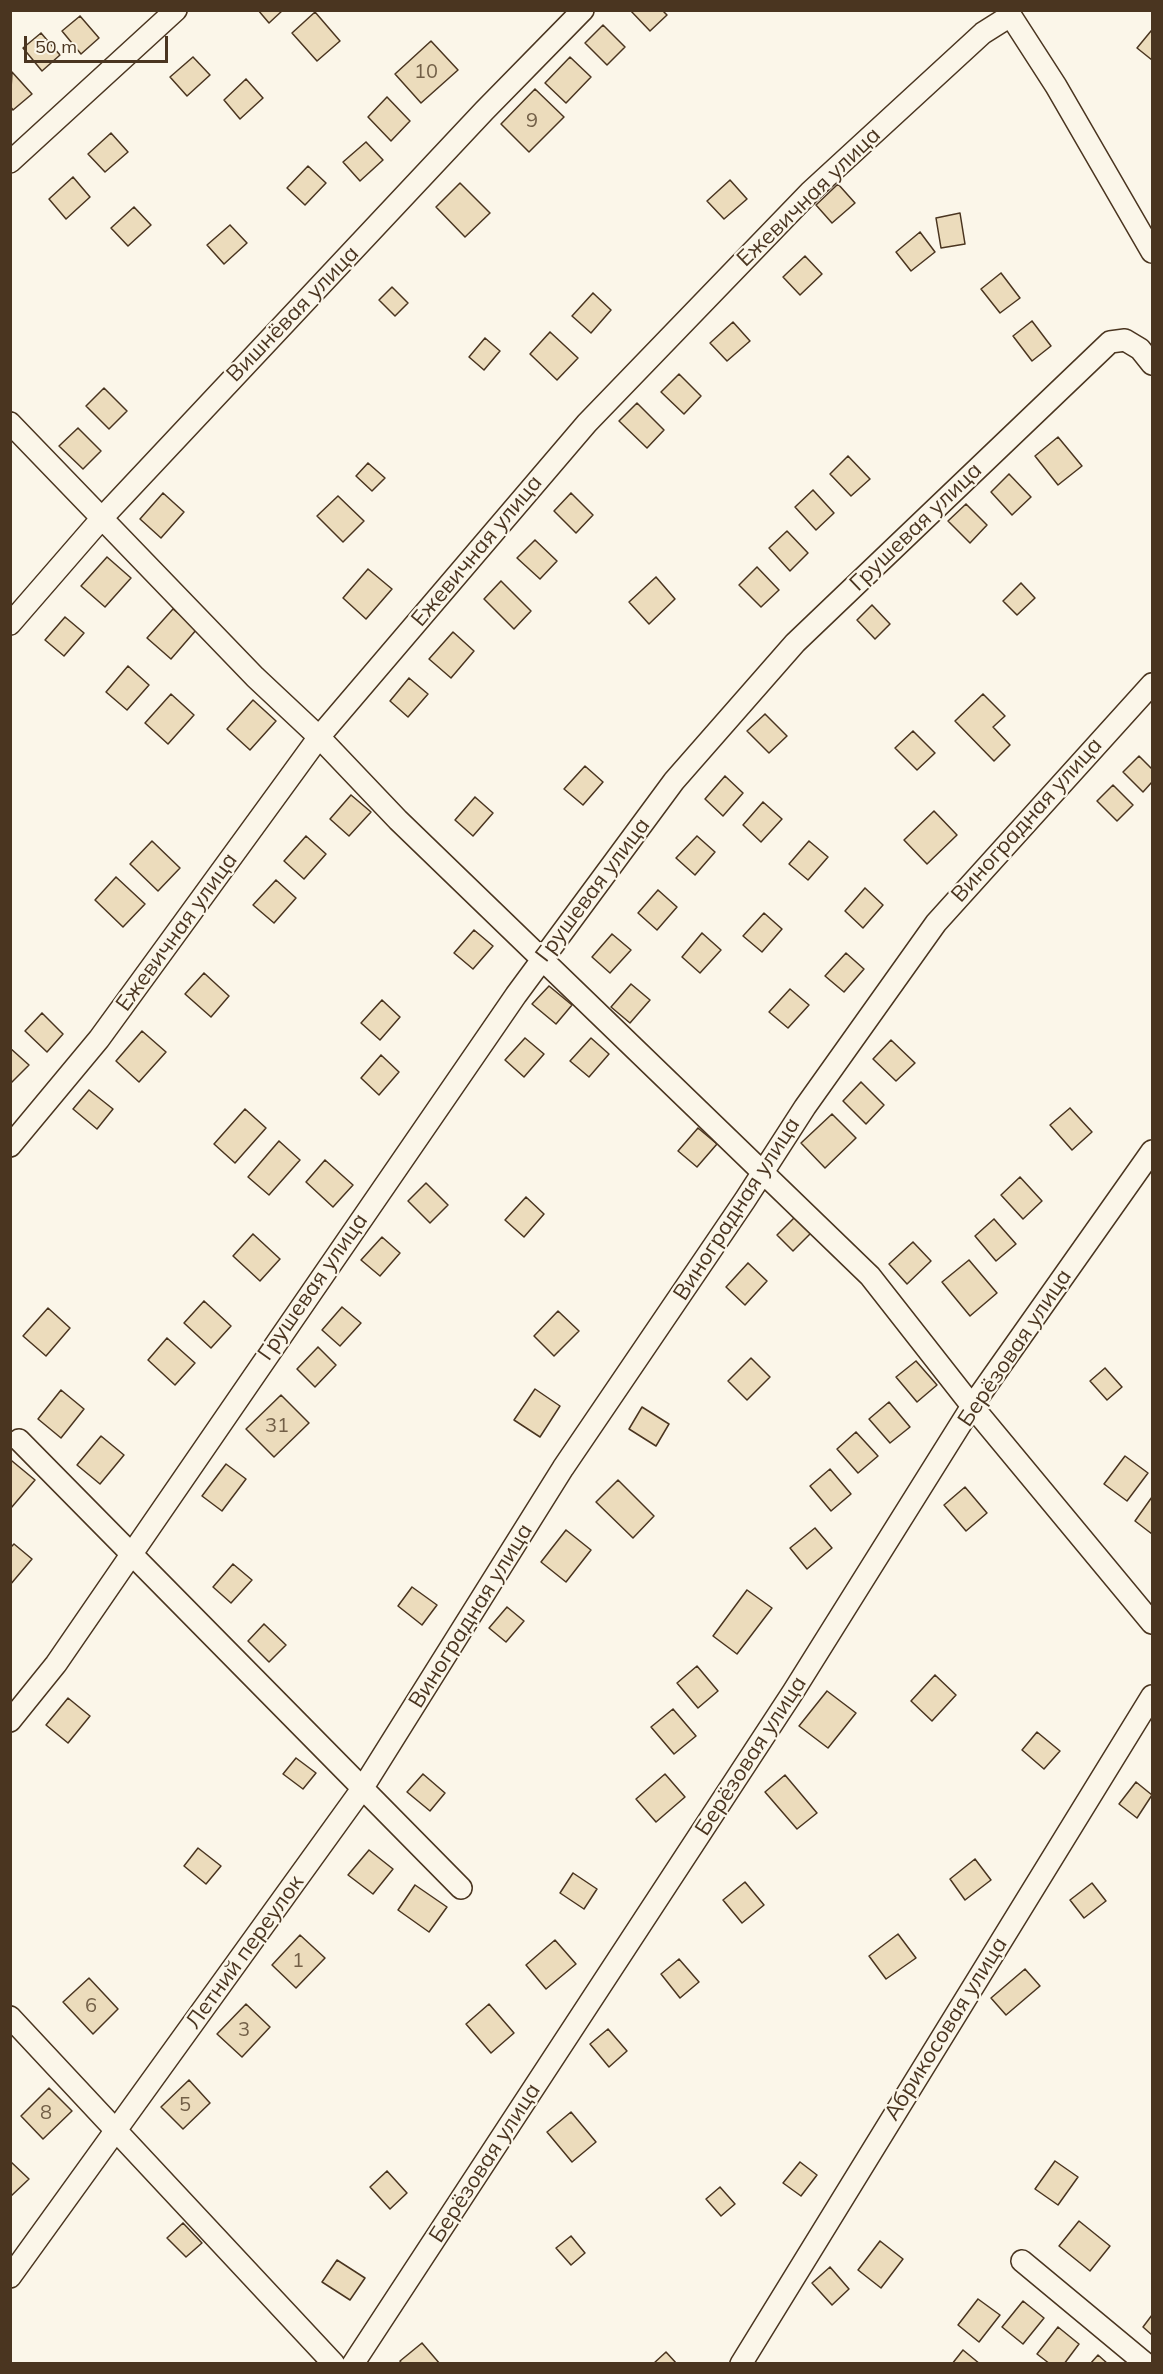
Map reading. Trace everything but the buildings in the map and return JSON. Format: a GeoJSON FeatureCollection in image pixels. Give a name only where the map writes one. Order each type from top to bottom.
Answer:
{"type":"FeatureCollection","features":[{"type":"Feature","properties":{"kind":"street"},"geometry":{"type":"LineString","coordinates":[[10,162],[176,10]]}},
{"type":"Feature","properties":{"kind":"street","name":"Вишнёвая улица"},"geometry":{"type":"LineString","coordinates":[[10,624],[102,518],[484,111],[583,10]]}},
{"type":"Feature","properties":{"kind":"street"},"geometry":{"type":"LineString","coordinates":[[1009,13],[1056,86],[1152,252]]}},
{"type":"Feature","properties":{"kind":"street","name":"Ежевичная улица"},"geometry":{"type":"LineString","coordinates":[[10,1146],[99,1039],[319,737],[587,423],[810,192],[984,33],[1009,13]]}},
{"type":"Feature","properties":{"kind":"street","name":"Грушевая улица"},"geometry":{"type":"LineString","coordinates":[[10,1721],[56,1664],[541,960],[674,781],[795,643],[1110,342],[1125,340],[1140,349],[1152,364]]}},
{"type":"Feature","properties":{"kind":"street"},"geometry":{"type":"LineString","coordinates":[[10,423],[255,678],[319,737],[398,820],[870,1276],[972,1406],[1152,1623]]}},
{"type":"Feature","properties":{"kind":"street","name":"Виноградная улица"},"geometry":{"type":"LineString","coordinates":[[368,1781],[563,1468],[763,1174],[805,1107],[936,922],[1152,684]]}},
{"type":"Feature","properties":{"kind":"street","name":"Берёзовая улица"},"geometry":{"type":"LineString","coordinates":[[353,2364],[794,1692],[972,1406],[1152,1151]]}},
{"type":"Feature","properties":{"kind":"street"},"geometry":{"type":"LineString","coordinates":[[19,1440],[131,1552],[368,1781],[461,1888]]}},
{"type":"Feature","properties":{"kind":"street","name":"Абрикосовая улица"},"geometry":{"type":"LineString","coordinates":[[741,2364],[1152,1696]]}},
{"type":"Feature","properties":{"kind":"street","name":"Летний переулок"},"geometry":{"type":"LineString","coordinates":[[10,2277],[368,1781]]}},
{"type":"Feature","properties":{"kind":"street"},"geometry":{"type":"LineString","coordinates":[[10,2017],[334,2364]]}},
{"type":"Feature","properties":{"kind":"street"},"geometry":{"type":"LineString","coordinates":[[1022,2261],[1146,2364]]}}]}
